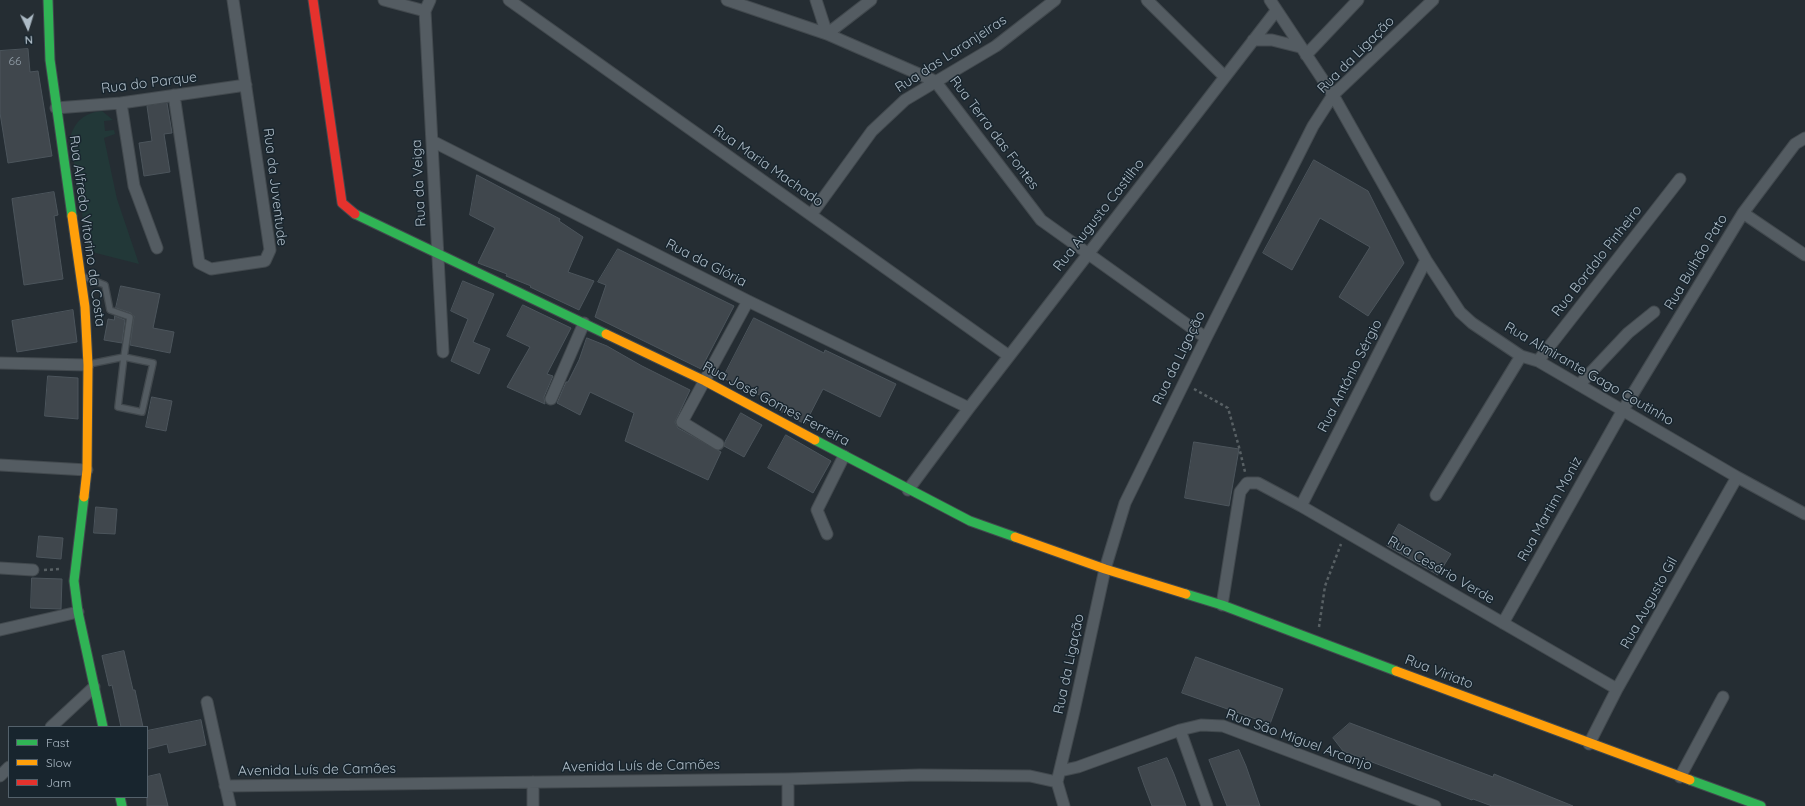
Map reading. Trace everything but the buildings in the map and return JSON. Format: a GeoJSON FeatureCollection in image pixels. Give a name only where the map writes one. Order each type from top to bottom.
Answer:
{"type":"FeatureCollection","features":[{"type":"Feature","properties":{"kind":"street","name":"Rua Alfredo Vitorino da Costa"},"geometry":{"type":"LineString","coordinates":[[48,0],[50,60],[85,307],[88,364],[87,470],[74,581],[78,612],[103,726]]}},
{"type":"Feature","properties":{"kind":"street","name":"Rua da Juventude"},"geometry":{"type":"LineString","coordinates":[[174,95],[199,263],[211,269],[265,261],[270,250],[233,0]]}},
{"type":"Feature","properties":{"kind":"street","name":"Rua José Gomes Ferreira"},"geometry":{"type":"LineString","coordinates":[[313,0],[342,203],[356,215],[704,381],[908,490],[970,521],[1105,569]]}},
{"type":"Feature","properties":{"kind":"street"},"geometry":{"type":"LineString","coordinates":[[384,0],[425,11],[430,0]]}},
{"type":"Feature","properties":{"kind":"street","name":"Rua Maria Machado"},"geometry":{"type":"LineString","coordinates":[[509,0],[1009,356]]}},
{"type":"Feature","properties":{"kind":"street","name":"Rua Terra das Fontes"},"geometry":{"type":"LineString","coordinates":[[727,0],[827,34],[935,80],[1041,220],[1206,338]]}},
{"type":"Feature","properties":{"kind":"street"},"geometry":{"type":"LineString","coordinates":[[816,0],[827,34],[871,0]]}},
{"type":"Feature","properties":{"kind":"street","name":"Rua das Laranjeiras"},"geometry":{"type":"LineString","coordinates":[[811,214],[872,131],[905,100],[935,80],[996,46],[1055,0]]}},
{"type":"Feature","properties":{"kind":"street"},"geometry":{"type":"LineString","coordinates":[[1147,0],[1224,77]]}},
{"type":"Feature","properties":{"kind":"street","name":"Rua Almirante Gago Coutinho"},"geometry":{"type":"LineString","coordinates":[[1270,0],[1332,95],[1426,260],[1460,312],[1472,323],[1522,356],[1538,361],[1737,477],[1805,514]]}},
{"type":"Feature","properties":{"kind":"street"},"geometry":{"type":"LineString","coordinates":[[1253,40],[1272,40],[1303,51],[1358,0]]}},
{"type":"Feature","properties":{"kind":"street","name":"Rua da Ligação"},"geometry":{"type":"LineString","coordinates":[[1058,776],[1105,569],[1125,503],[1313,126],[1332,95],[1433,0]]}},
{"type":"Feature","properties":{"kind":"street","name":"Rua da Veiga"},"geometry":{"type":"LineString","coordinates":[[425,11],[443,352]]}},
{"type":"Feature","properties":{"kind":"street","name":"Rua Augusto Castilho"},"geometry":{"type":"LineString","coordinates":[[908,490],[968,408],[1276,11]]}},
{"type":"Feature","properties":{"kind":"street","name":"Rua do Parque"},"geometry":{"type":"LineString","coordinates":[[56,108],[121,103],[246,85]]}},
{"type":"Feature","properties":{"kind":"street"},"geometry":{"type":"LineString","coordinates":[[121,103],[134,186],[157,248]]}},
{"type":"Feature","properties":{"kind":"street","name":"Rua Bulhão Pato"},"geometry":{"type":"LineString","coordinates":[[1624,410],[1743,213],[1795,144],[1805,138]]}},
{"type":"Feature","properties":{"kind":"street","name":"Rua da Glória"},"geometry":{"type":"LineString","coordinates":[[432,141],[748,301],[968,408]]}},
{"type":"Feature","properties":{"kind":"street","name":"Rua Bordalo Pinheiro"},"geometry":{"type":"LineString","coordinates":[[1538,361],[1680,179]]}},
{"type":"Feature","properties":{"kind":"street"},"geometry":{"type":"LineString","coordinates":[[1743,213],[1805,255]]}},
{"type":"Feature","properties":{"kind":"street","name":"Rua António Sérgio"},"geometry":{"type":"LineString","coordinates":[[1301,506],[1426,260]]}},
{"type":"Feature","properties":{"kind":"street"},"geometry":{"type":"LineString","coordinates":[[718,444],[682,422],[748,301]]}},
{"type":"Feature","properties":{"kind":"street"},"geometry":{"type":"LineString","coordinates":[[1579,385],[1628,333],[1654,312]]}},
{"type":"Feature","properties":{"kind":"street"},"geometry":{"type":"LineString","coordinates":[[551,399],[584,323]]}},
{"type":"Feature","properties":{"kind":"street"},"geometry":{"type":"LineString","coordinates":[[1436,495],[1522,356]]}},
{"type":"Feature","properties":{"kind":"street"},"geometry":{"type":"LineString","coordinates":[[0,362],[88,364]]}},
{"type":"Feature","properties":{"kind":"street","name":"Rua Martim Moniz"},"geometry":{"type":"LineString","coordinates":[[1504,623],[1624,410]]}},
{"type":"Feature","properties":{"kind":"street"},"geometry":{"type":"LineString","coordinates":[[828,534],[817,510],[844,456]]}},
{"type":"Feature","properties":{"kind":"street"},"geometry":{"type":"LineString","coordinates":[[0,465],[87,470]]}},
{"type":"Feature","properties":{"kind":"street","name":"Rua Augusto Gil"},"geometry":{"type":"LineString","coordinates":[[1589,744],[1617,689],[1737,477]]}},
{"type":"Feature","properties":{"kind":"street"},"geometry":{"type":"LineString","coordinates":[[1222,605],[1240,492],[1247,483]]}},
{"type":"Feature","properties":{"kind":"street","name":"Rua Cesário Verde"},"geometry":{"type":"LineString","coordinates":[[1247,483],[1258,483],[1301,506],[1617,689]]}},
{"type":"Feature","properties":{"kind":"street"},"geometry":{"type":"LineString","coordinates":[[0,568],[33,570]]}},
{"type":"Feature","properties":{"kind":"street","name":"Rua Viriato"},"geometry":{"type":"LineString","coordinates":[[1105,569],[1222,605],[1589,744],[1761,806]]}},
{"type":"Feature","properties":{"kind":"street"},"geometry":{"type":"LineString","coordinates":[[0,630],[78,612]]}},
{"type":"Feature","properties":{"kind":"street"},"geometry":{"type":"LineString","coordinates":[[52,726],[94,687]]}},
{"type":"Feature","properties":{"kind":"street"},"geometry":{"type":"LineString","coordinates":[[1680,777],[1723,697]]}},
{"type":"Feature","properties":{"kind":"street"},"geometry":{"type":"LineString","coordinates":[[208,702],[230,806]]}},
{"type":"Feature","properties":{"kind":"street","name":"Rua São Miguel Arcanjo"},"geometry":{"type":"LineString","coordinates":[[1058,776],[1078,767],[1180,730],[1201,725],[1223,726],[1412,802],[1435,806]]}},
{"type":"Feature","properties":{"kind":"street"},"geometry":{"type":"LineString","coordinates":[[1180,730],[1207,806]]}},
{"type":"Feature","properties":{"kind":"street"},"geometry":{"type":"LineString","coordinates":[[0,776],[8,768]]}},
{"type":"Feature","properties":{"kind":"street","name":"Avenida Luís de Camões"},"geometry":{"type":"LineString","coordinates":[[226,786],[788,779],[919,775],[1058,776]]}},
{"type":"Feature","properties":{"kind":"street"},"geometry":{"type":"LineString","coordinates":[[1058,776],[1064,806]]}},
{"type":"Feature","properties":{"kind":"street"},"geometry":{"type":"LineString","coordinates":[[788,779],[788,806]]}},
{"type":"Feature","properties":{"kind":"street"},"geometry":{"type":"LineString","coordinates":[[533,782],[534,806]]}},
{"type":"Feature","properties":{"kind":"street"},"geometry":{"type":"LineString","coordinates":[[112,806],[121,800]]}},
{"type":"Feature","properties":{"kind":"lane"},"geometry":{"type":"LineString","coordinates":[[81,276],[104,285],[110,310],[130,317],[124,357],[118,407],[142,412],[153,363],[124,357],[88,364]]}},
{"type":"Feature","properties":{"kind":"path"},"geometry":{"type":"LineString","coordinates":[[1184,383],[1228,408],[1247,483]]}},
{"type":"Feature","properties":{"kind":"path"},"geometry":{"type":"LineString","coordinates":[[1317,641],[1325,586],[1346,532]]}},
{"type":"Feature","properties":{"kind":"path"},"geometry":{"type":"LineString","coordinates":[[33,570],[75,568]]}},
{"type":"Feature","properties":{"kind":"green space"},"geometry":{"type":"Polygon","coordinates":[[[102,111],[113,120],[104,121],[105,131],[114,130],[115,134],[104,138],[117,199],[139,264],[88,251],[70,138],[72,132],[81,119],[90,114],[102,111]]]}},
{"type":"Feature","properties":{"kind":"traffic: fast"},"geometry":{"type":"LineString","coordinates":[[48,0],[50,60],[72,216]]}},
{"type":"Feature","properties":{"kind":"traffic: fast"},"geometry":{"type":"LineString","coordinates":[[355,214],[606,334]]}},
{"type":"Feature","properties":{"kind":"traffic: fast"},"geometry":{"type":"LineString","coordinates":[[815,440],[970,521],[1015,537]]}},
{"type":"Feature","properties":{"kind":"traffic: fast"},"geometry":{"type":"LineString","coordinates":[[84,497],[74,581],[78,612],[103,726]]}},
{"type":"Feature","properties":{"kind":"traffic: fast"},"geometry":{"type":"LineString","coordinates":[[1186,594],[1222,605],[1396,671]]}},
{"type":"Feature","properties":{"kind":"traffic: fast"},"geometry":{"type":"LineString","coordinates":[[1690,780],[1761,806]]}},
{"type":"Feature","properties":{"kind":"traffic: fast"},"geometry":{"type":"LineString","coordinates":[[120,798],[122,806]]}},
{"type":"Feature","properties":{"kind":"traffic: slow"},"geometry":{"type":"LineString","coordinates":[[72,216],[85,307],[88,365],[87,470],[84,497]]}},
{"type":"Feature","properties":{"kind":"traffic: slow"},"geometry":{"type":"LineString","coordinates":[[606,334],[705,381],[815,440]]}},
{"type":"Feature","properties":{"kind":"traffic: slow"},"geometry":{"type":"LineString","coordinates":[[1015,537],[1105,569],[1186,594]]}},
{"type":"Feature","properties":{"kind":"traffic: slow"},"geometry":{"type":"LineString","coordinates":[[1396,671],[1690,780]]}},
{"type":"Feature","properties":{"kind":"traffic: jam"},"geometry":{"type":"LineString","coordinates":[[313,0],[342,203],[355,214]]}}]}
